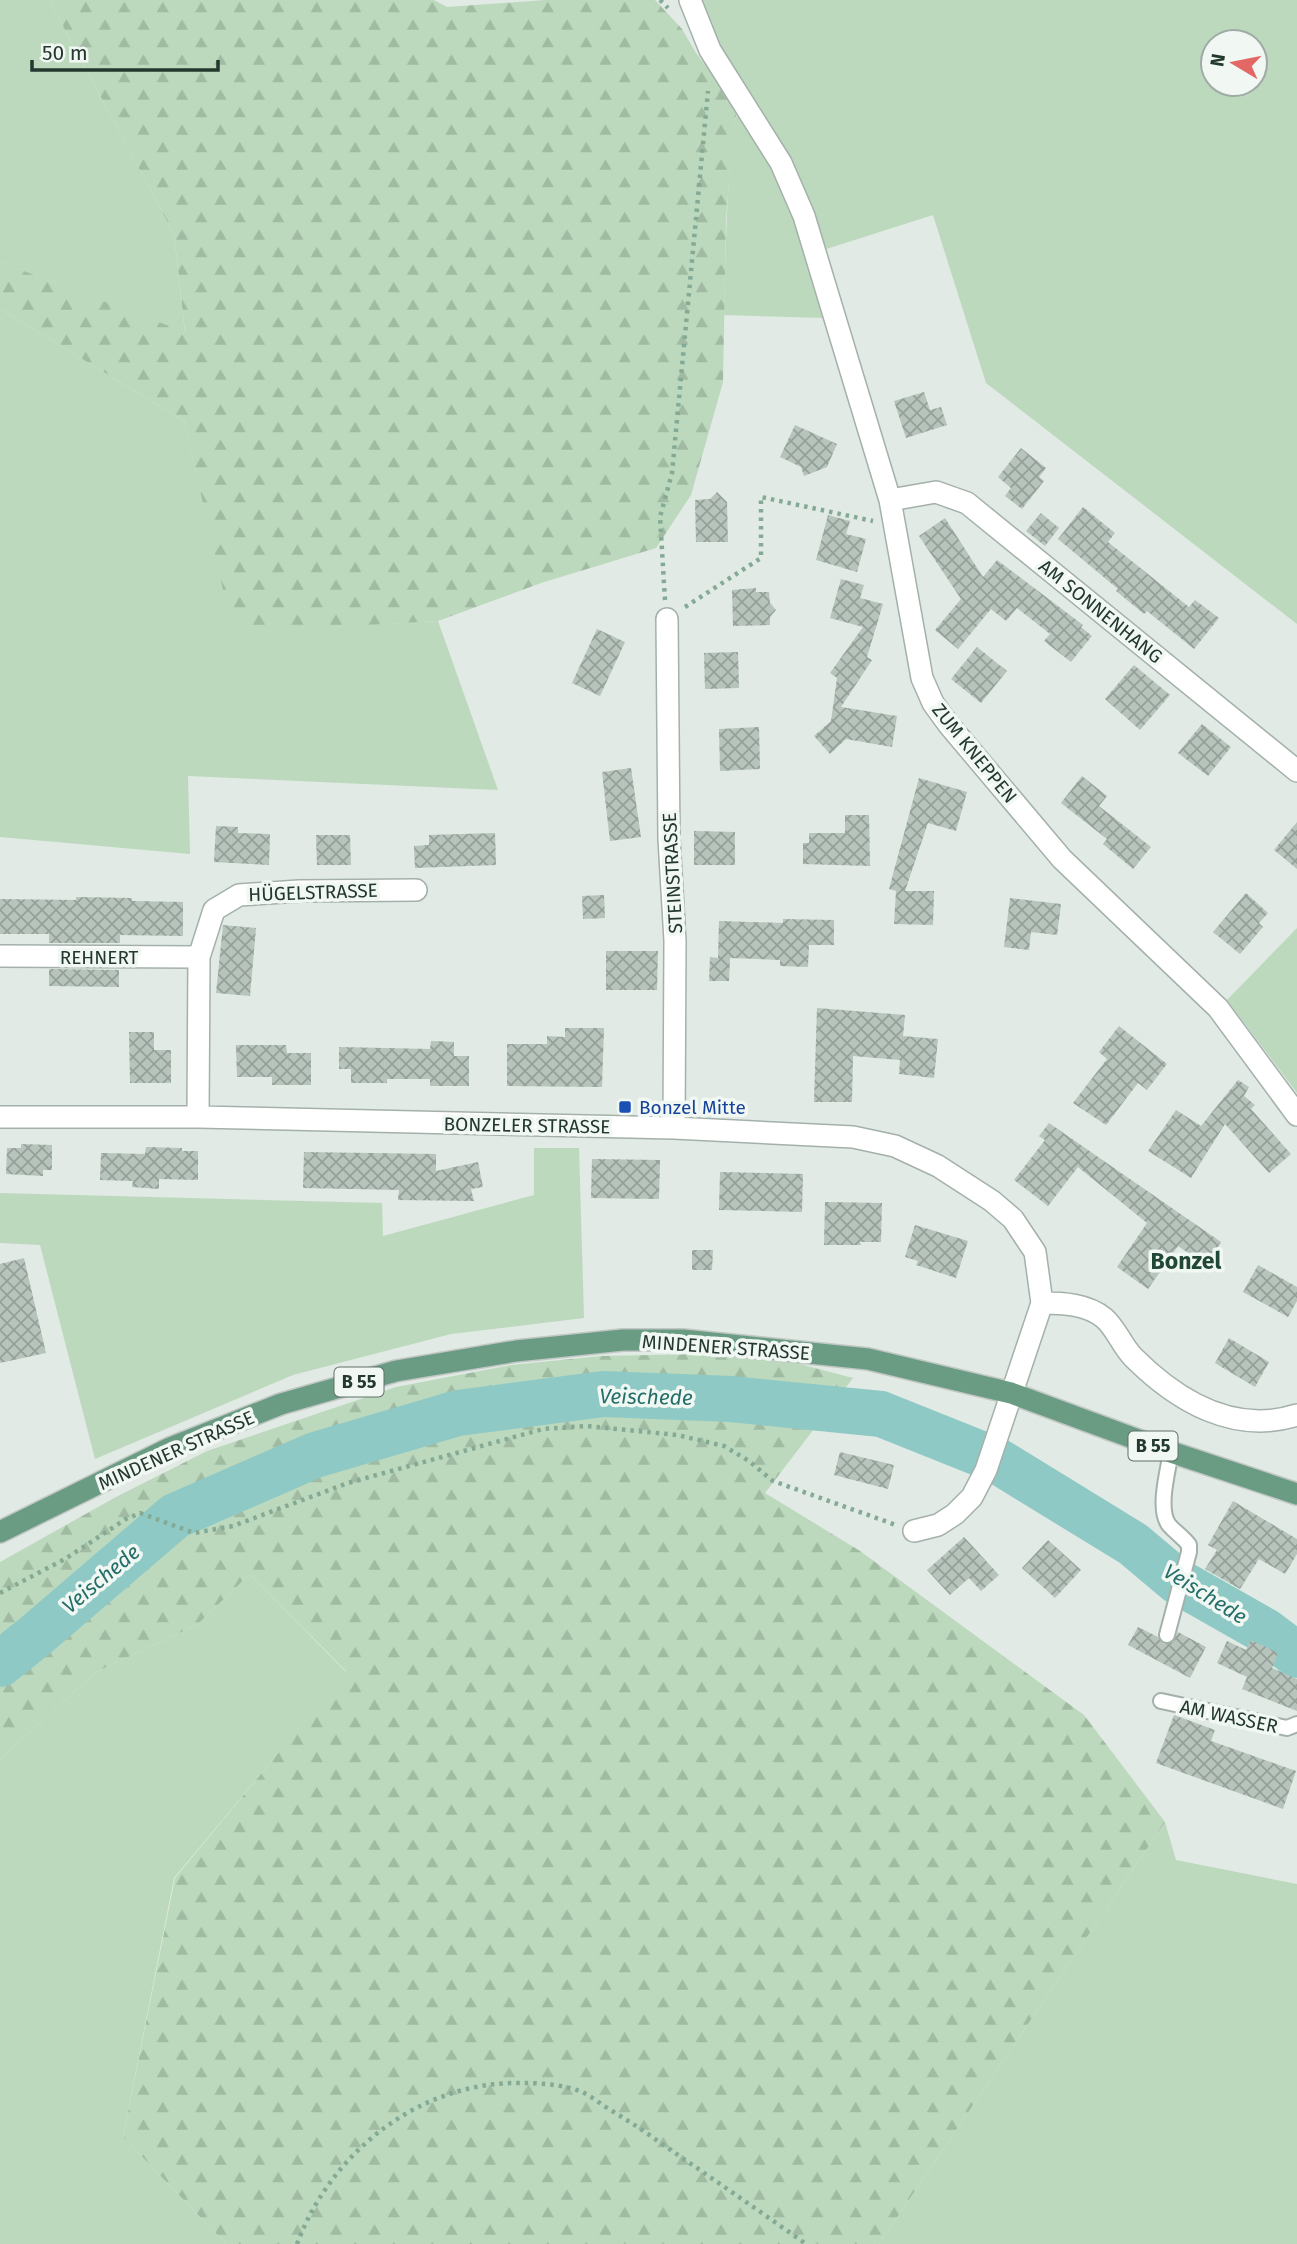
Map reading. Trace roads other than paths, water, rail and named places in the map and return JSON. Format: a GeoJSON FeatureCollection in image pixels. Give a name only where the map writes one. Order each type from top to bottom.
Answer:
{"type":"FeatureCollection","features":[{"type":"Feature","properties":{"kind":"main road","name":"MINDENER STRASSE"},"geometry":{"type":"LineString","coordinates":[[0,1532],[170,1448],[281,1404],[396,1371],[516,1351],[623,1340],[683,1340],[868,1359],[1011,1393],[1171,1452],[1297,1494]]}},
{"type":"Feature","properties":{"kind":"street","name":"ZUM KNEPPEN"},"geometry":{"type":"LineString","coordinates":[[690,0],[710,50],[781,163],[804,216],[890,500],[922,678],[933,703],[948,725],[1062,859],[1218,1008],[1297,1115]]}},
{"type":"Feature","properties":{"kind":"street","name":"AM SONNENHANG"},"geometry":{"type":"LineString","coordinates":[[890,500],[936,492],[967,503],[1297,771]]}},
{"type":"Feature","properties":{"kind":"street","name":"STEINSTRASSE"},"geometry":{"type":"LineString","coordinates":[[667,619],[669,839],[675,941],[674,1128]]}},
{"type":"Feature","properties":{"kind":"street","name":"HÜGELSTRASSE"},"geometry":{"type":"LineString","coordinates":[[198,1117],[199,957],[214,909],[239,895],[299,891],[416,890]]}},
{"type":"Feature","properties":{"kind":"street","name":"REHNERT"},"geometry":{"type":"LineString","coordinates":[[0,956],[199,957]]}},
{"type":"Feature","properties":{"kind":"street","name":"BONZELER STRASSE"},"geometry":{"type":"LineString","coordinates":[[0,1117],[198,1117],[674,1128],[853,1137],[895,1146],[938,1166],[992,1200],[1013,1219],[1035,1252],[1042,1303],[986,1470],[972,1497],[955,1514],[938,1525],[914,1531]]}},
{"type":"Feature","properties":{"kind":"street"},"geometry":{"type":"LineString","coordinates":[[1042,1303],[1073,1303],[1104,1318],[1131,1355],[1170,1390],[1202,1409],[1247,1421],[1280,1420],[1297,1415]]}},
{"type":"Feature","properties":{"kind":"lane"},"geometry":{"type":"LineString","coordinates":[[1167,1634],[1187,1564],[1189,1545],[1167,1521],[1164,1511],[1164,1491],[1171,1452]]}},
{"type":"Feature","properties":{"kind":"lane","name":"AM WASSER"},"geometry":{"type":"LineString","coordinates":[[1161,1701],[1287,1728],[1297,1724]]}},
{"type":"Feature","properties":{"kind":"waterway","name":"Veischede"},"geometry":{"type":"LineString","coordinates":[[0,1664],[175,1516],[315,1455],[458,1413],[603,1394],[731,1399],[881,1414],[996,1460],[1133,1544],[1177,1581],[1265,1631],[1297,1655]]}},
{"type":"Feature","properties":{"kind":"place","name":"Bonzel Mitte"},"geometry":{"type":"Point","coordinates":[625,1107]}},
{"type":"Feature","properties":{"kind":"district","name":"Bonzel"},"geometry":{"type":"Point","coordinates":[1186,1261]}}]}
